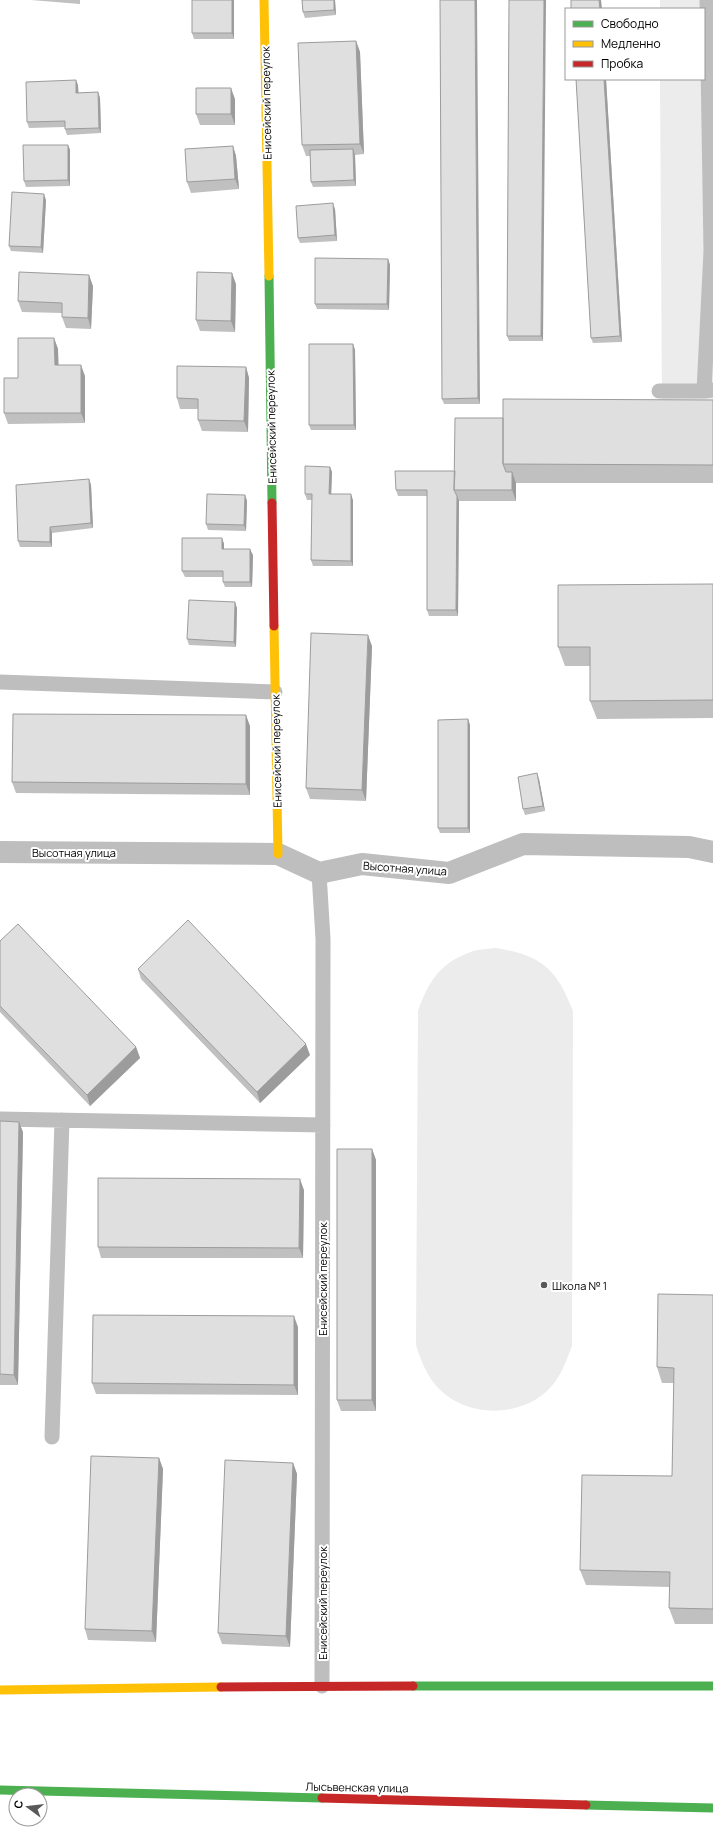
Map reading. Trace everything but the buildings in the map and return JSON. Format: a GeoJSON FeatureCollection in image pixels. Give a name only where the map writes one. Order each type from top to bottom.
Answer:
{"type":"FeatureCollection","features":[{"type":"Feature","properties":{"kind":"main road","name":"Енисейский переулок"},"geometry":{"type":"LineString","coordinates":[[264,0],[278,854]]}},
{"type":"Feature","properties":{"kind":"main road"},"geometry":{"type":"LineString","coordinates":[[0,1690],[322,1686],[713,1686]]}},
{"type":"Feature","properties":{"kind":"main road","name":"Лысьвенская улица"},"geometry":{"type":"LineString","coordinates":[[0,1790],[713,1808]]}},
{"type":"Feature","properties":{"kind":"street","name":"Высотная улица"},"geometry":{"type":"LineString","coordinates":[[0,852],[278,854],[319,873],[362,864],[449,873],[523,844],[689,846],[713,852]]}},
{"type":"Feature","properties":{"kind":"lane"},"geometry":{"type":"LineString","coordinates":[[659,391],[708,390],[712,251],[707,0]]}},
{"type":"Feature","properties":{"kind":"lane"},"geometry":{"type":"LineString","coordinates":[[0,682],[275,692]]}},
{"type":"Feature","properties":{"kind":"lane","name":"Енисейский переулок"},"geometry":{"type":"LineString","coordinates":[[319,873],[324,939],[322,1686]]}},
{"type":"Feature","properties":{"kind":"lane"},"geometry":{"type":"LineString","coordinates":[[0,1119],[323,1125]]}},
{"type":"Feature","properties":{"kind":"lane"},"geometry":{"type":"LineString","coordinates":[[52,1437],[62,1120]]}},
{"type":"Feature","properties":{"kind":"shaded area"},"geometry":{"type":"Polygon","coordinates":[[[660,0],[713,0],[713,408],[662,410],[660,80],[705,80],[705,8],[660,8],[660,0]]]}},
{"type":"Feature","properties":{"kind":"shaded area"},"geometry":{"type":"Polygon","coordinates":[[[496,948],[525,955],[545,966],[560,984],[573,1011],[572,1346],[560,1374],[549,1389],[537,1399],[524,1405],[494,1411],[464,1405],[450,1398],[438,1388],[425,1368],[416,1345],[418,1011],[431,983],[449,963],[471,952],[482,949],[496,948]]]}},
{"type":"Feature","properties":{"kind":"traffic: fast"},"geometry":{"type":"LineString","coordinates":[[269,276],[272,503]]}},
{"type":"Feature","properties":{"kind":"traffic: fast"},"geometry":{"type":"LineString","coordinates":[[413,1686],[713,1686]]}},
{"type":"Feature","properties":{"kind":"traffic: fast"},"geometry":{"type":"LineString","coordinates":[[0,1790],[322,1798]]}},
{"type":"Feature","properties":{"kind":"traffic: fast"},"geometry":{"type":"LineString","coordinates":[[586,1805],[713,1808]]}},
{"type":"Feature","properties":{"kind":"traffic: slow"},"geometry":{"type":"LineString","coordinates":[[264,0],[269,276]]}},
{"type":"Feature","properties":{"kind":"traffic: slow"},"geometry":{"type":"LineString","coordinates":[[274,626],[278,854]]}},
{"type":"Feature","properties":{"kind":"traffic: slow"},"geometry":{"type":"LineString","coordinates":[[0,1690],[221,1687]]}},
{"type":"Feature","properties":{"kind":"traffic: jam"},"geometry":{"type":"LineString","coordinates":[[272,503],[274,626]]}},
{"type":"Feature","properties":{"kind":"traffic: jam"},"geometry":{"type":"LineString","coordinates":[[221,1687],[413,1686]]}},
{"type":"Feature","properties":{"kind":"traffic: jam"},"geometry":{"type":"LineString","coordinates":[[322,1798],[586,1805]]}},
{"type":"Feature","properties":{"kind":"place","name":"Школа № 1"},"geometry":{"type":"Point","coordinates":[544,1285]}}]}
